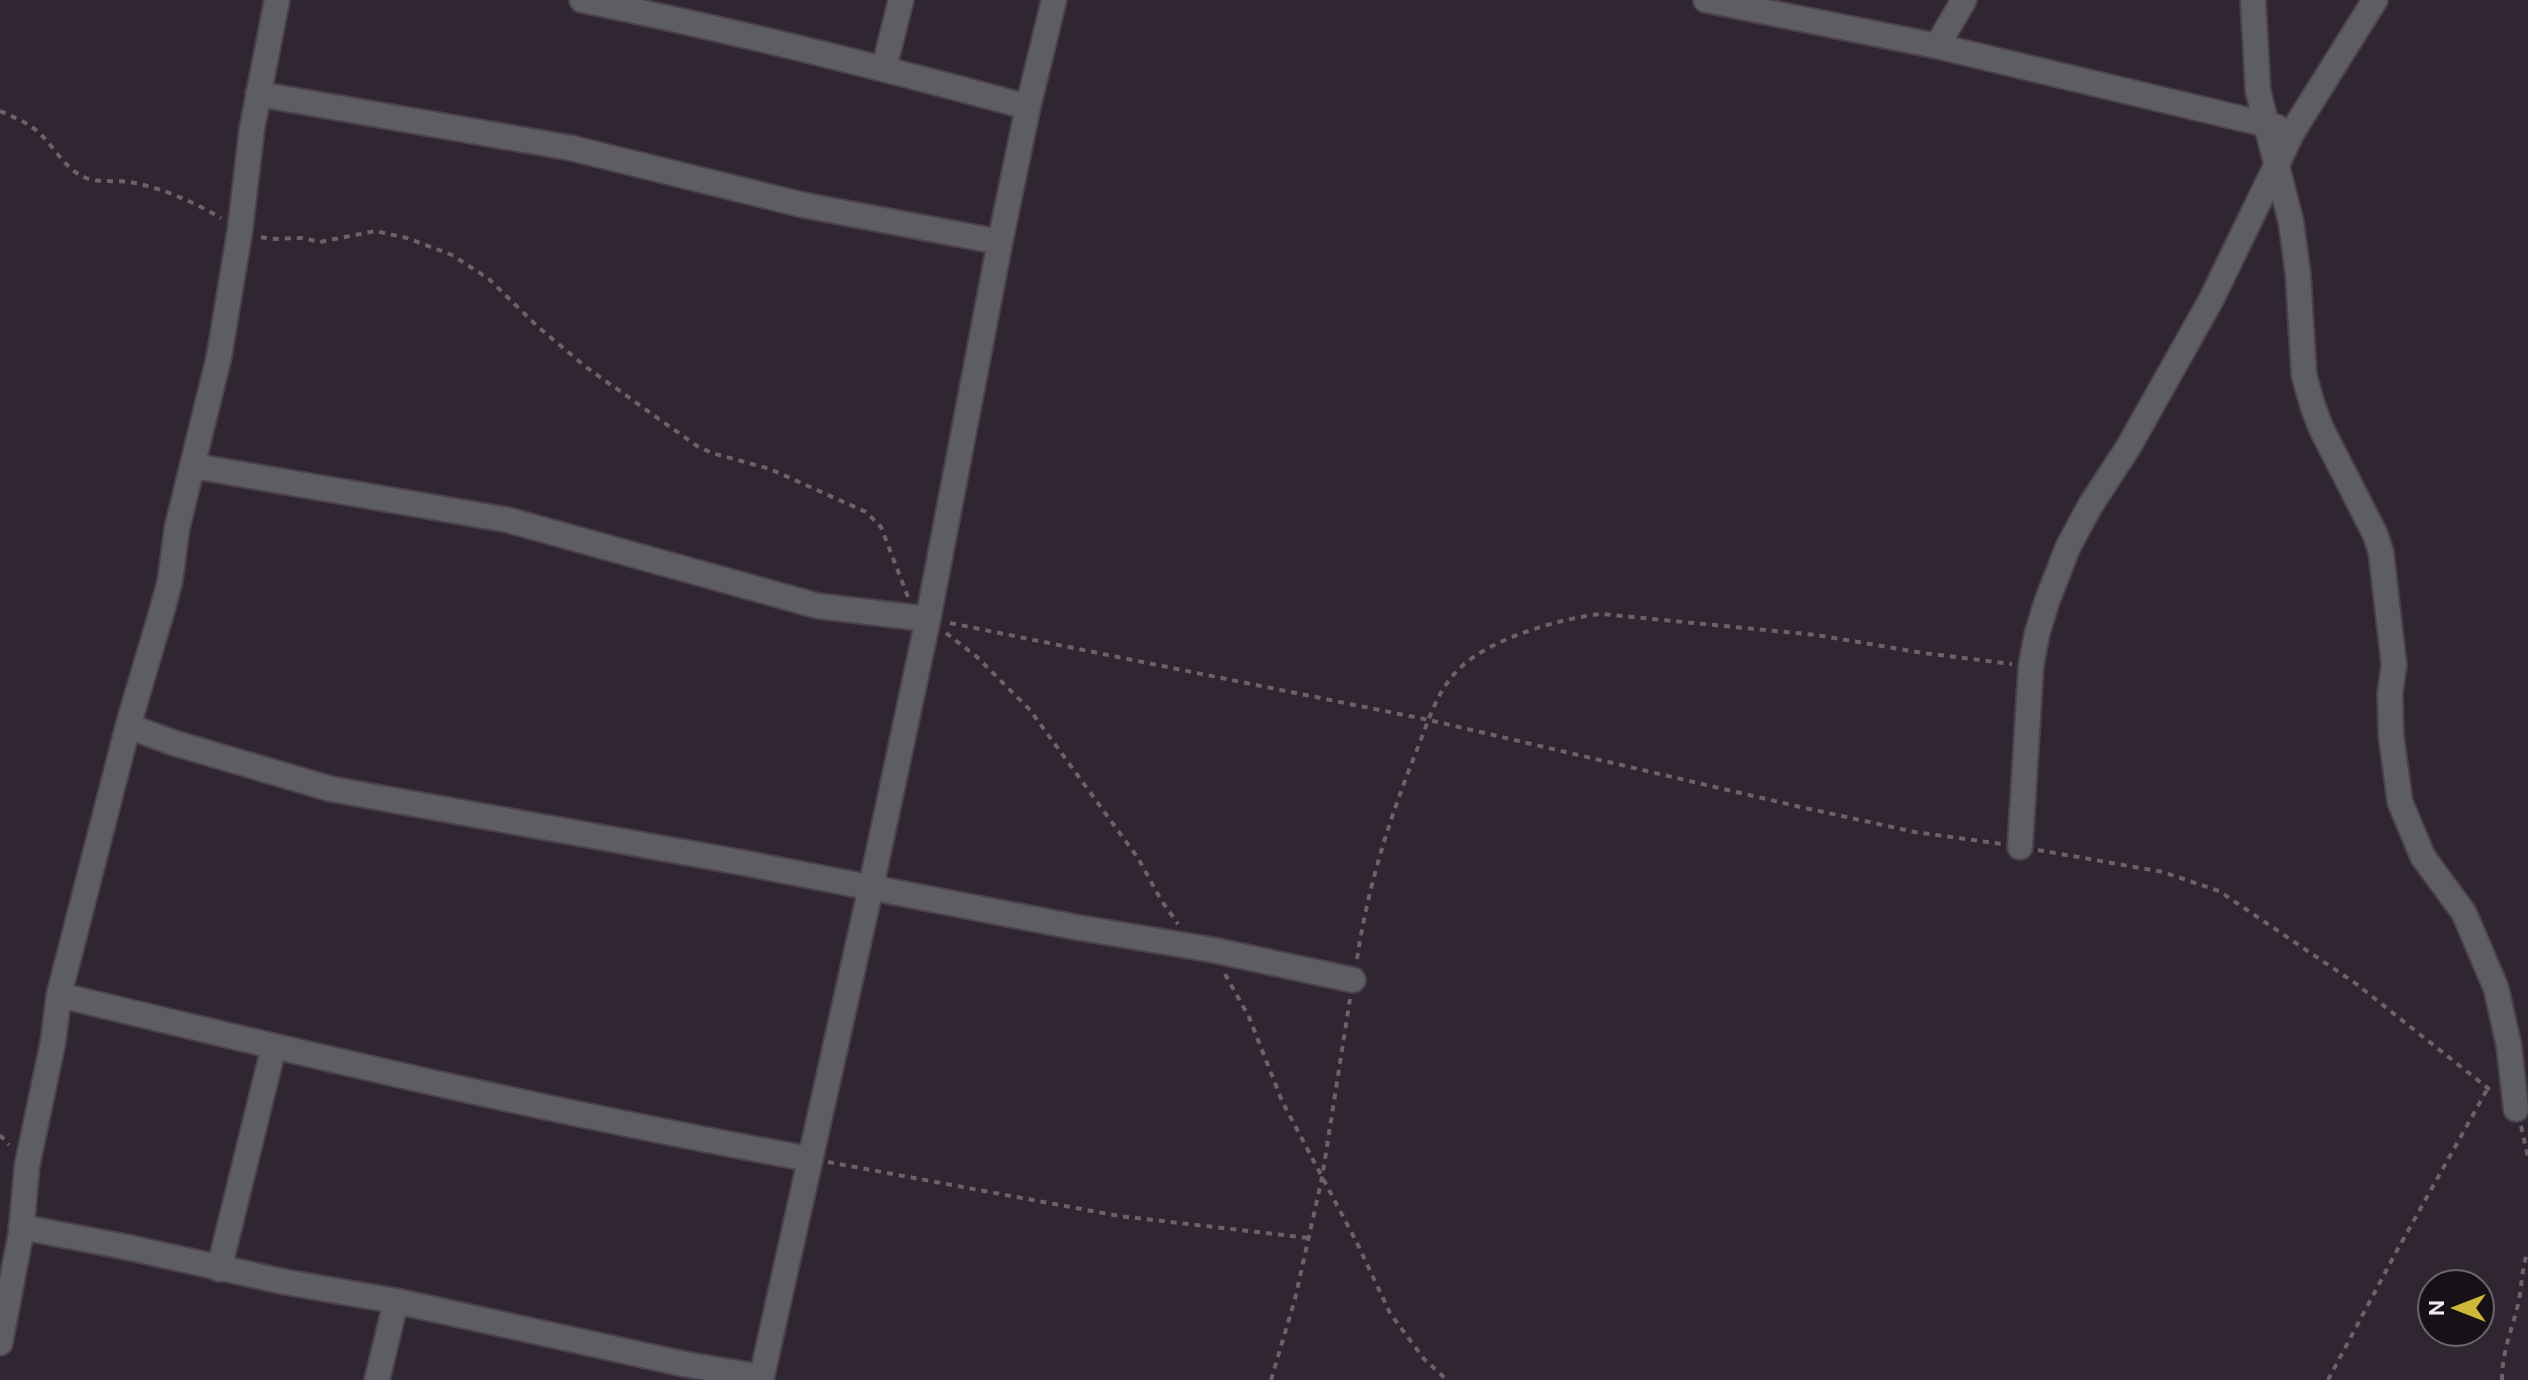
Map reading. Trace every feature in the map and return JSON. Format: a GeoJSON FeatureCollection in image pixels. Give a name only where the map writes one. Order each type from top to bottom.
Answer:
{"type":"FeatureCollection","features":[{"type":"Feature","properties":{"kind":"street"},"geometry":{"type":"LineString","coordinates":[[0,1343],[21,1227],[27,1166],[53,1042],[59,995],[128,726],[167,594],[177,528],[219,357],[258,94],[277,0]]}},
{"type":"Feature","properties":{"kind":"street"},"geometry":{"type":"LineString","coordinates":[[582,0],[689,21],[1028,107]]}},
{"type":"Feature","properties":{"kind":"street"},"geometry":{"type":"LineString","coordinates":[[884,68],[901,0]]}},
{"type":"Feature","properties":{"kind":"street"},"geometry":{"type":"LineString","coordinates":[[21,1227],[219,1269],[396,1301],[761,1378],[928,619],[1000,242],[1054,0]]}},
{"type":"Feature","properties":{"kind":"street"},"geometry":{"type":"LineString","coordinates":[[1706,0],[1937,46],[2293,131]]}},
{"type":"Feature","properties":{"kind":"street"},"geometry":{"type":"LineString","coordinates":[[1937,46],[1964,0]]}},
{"type":"Feature","properties":{"kind":"street"},"geometry":{"type":"LineString","coordinates":[[2253,0],[2256,80],[2291,222],[2298,274],[2304,375],[2321,428],[2375,534],[2381,552],[2394,665],[2390,693],[2391,735],[2400,802],[2423,857],[2464,913],[2496,988],[2509,1046],[2516,1109]]}},
{"type":"Feature","properties":{"kind":"street"},"geometry":{"type":"LineString","coordinates":[[2020,847],[2031,666],[2043,612],[2068,547],[2211,300],[2293,131],[2375,0]]}},
{"type":"Feature","properties":{"kind":"street"},"geometry":{"type":"LineString","coordinates":[[258,94],[571,148],[803,205],[1000,242]]}},
{"type":"Feature","properties":{"kind":"street"},"geometry":{"type":"LineString","coordinates":[[193,466],[508,520],[818,606],[928,619]]}},
{"type":"Feature","properties":{"kind":"street"},"geometry":{"type":"LineString","coordinates":[[128,726],[174,743],[331,789],[1200,948],[1353,980]]}},
{"type":"Feature","properties":{"kind":"street"},"geometry":{"type":"LineString","coordinates":[[59,995],[274,1046],[687,1136],[810,1159]]}},
{"type":"Feature","properties":{"kind":"street"},"geometry":{"type":"LineString","coordinates":[[219,1269],[274,1046]]}},
{"type":"Feature","properties":{"kind":"street"},"geometry":{"type":"LineString","coordinates":[[377,1380],[396,1301]]}},
{"type":"Feature","properties":{"kind":"path"},"geometry":{"type":"LineString","coordinates":[[0,111],[31,126],[62,160],[89,179],[132,183],[172,195],[240,230],[270,239],[302,238],[320,242],[375,231],[420,242],[452,255],[489,279],[537,326],[586,367],[697,446],[770,469],[866,512],[875,519],[881,527],[906,594],[928,619],[977,657],[1030,710],[1138,858],[1161,900],[1229,978],[1240,997],[1282,1101],[1390,1313],[1424,1359],[1447,1380]]}},
{"type":"Feature","properties":{"kind":"path"},"geometry":{"type":"LineString","coordinates":[[1271,1380],[1295,1299],[1322,1178],[1363,918],[1378,859],[1393,809],[1429,720],[1445,684],[1462,666],[1484,650],[1561,621],[1602,614],[1816,635],[1923,653],[2031,666]]}},
{"type":"Feature","properties":{"kind":"path"},"geometry":{"type":"LineString","coordinates":[[928,619],[1429,720],[1915,832],[2163,872],[2219,891],[2355,983],[2516,1109],[2528,1157]]}},
{"type":"Feature","properties":{"kind":"path"},"geometry":{"type":"LineString","coordinates":[[2328,1380],[2488,1088]]}},
{"type":"Feature","properties":{"kind":"path"},"geometry":{"type":"LineString","coordinates":[[810,1159],[1119,1216],[1309,1238]]}},
{"type":"Feature","properties":{"kind":"path"},"geometry":{"type":"LineString","coordinates":[[2502,1380],[2503,1353],[2520,1298],[2528,1251]]}}]}
